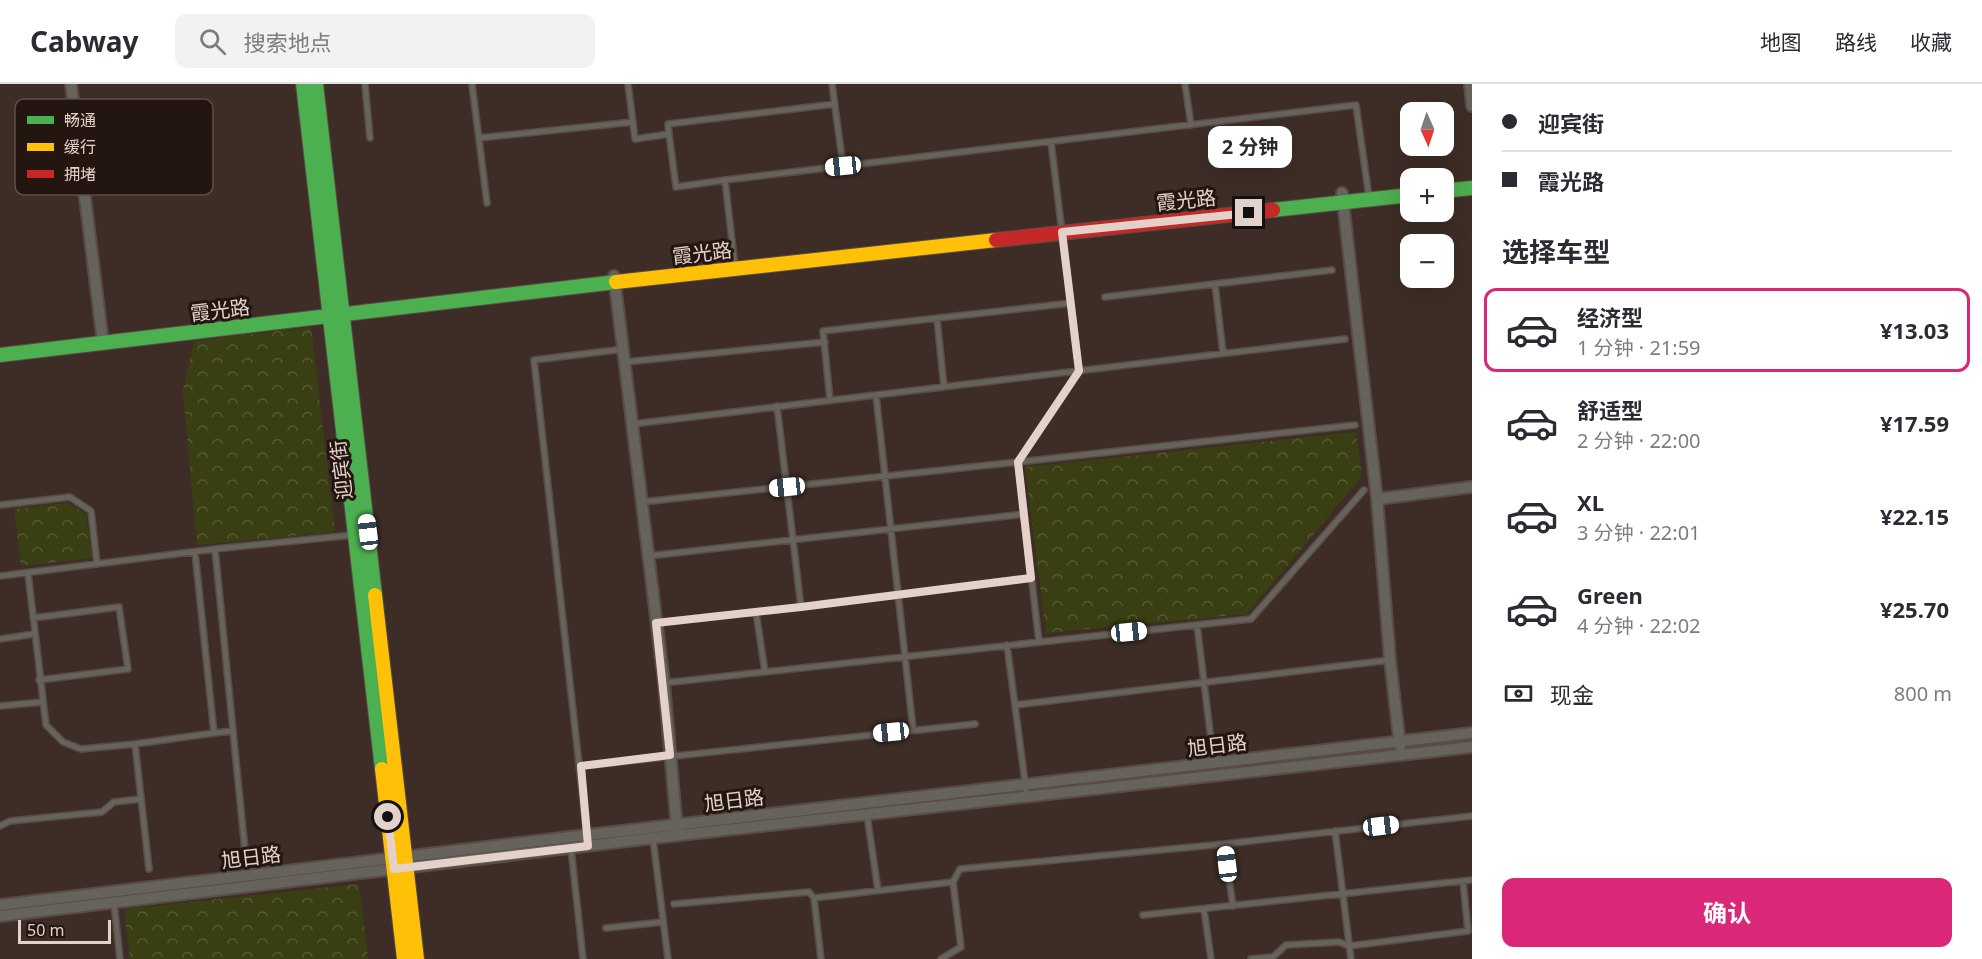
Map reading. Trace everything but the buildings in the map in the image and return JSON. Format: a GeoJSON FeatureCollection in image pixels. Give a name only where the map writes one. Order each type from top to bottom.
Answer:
{"type":"FeatureCollection","features":[{"type":"Feature","properties":{"kind":"main road","name":"迎宾街"},"geometry":{"type":"LineString","coordinates":[[303,84],[336,311],[400,863],[404,959]]}},
{"type":"Feature","properties":{"kind":"main road","name":"迎宾街"},"geometry":{"type":"LineString","coordinates":[[316,84],[355,534],[400,863],[417,959]]}},
{"type":"Feature","properties":{"kind":"main road"},"geometry":{"type":"LineString","coordinates":[[1454,181],[1472,179]]}},
{"type":"Feature","properties":{"kind":"main road","name":"霞光路"},"geometry":{"type":"LineString","coordinates":[[0,355],[102,339],[336,311],[1368,195],[1400,188]]}},
{"type":"Feature","properties":{"kind":"main road"},"geometry":{"type":"LineString","coordinates":[[1454,190],[1472,188]]}},
{"type":"Feature","properties":{"kind":"main road","name":"霞光路"},"geometry":{"type":"LineString","coordinates":[[1368,195],[1400,195]]}},
{"type":"Feature","properties":{"kind":"main road","name":"霞光路"},"geometry":{"type":"LineString","coordinates":[[0,346],[102,339]]}},
{"type":"Feature","properties":{"kind":"street"},"geometry":{"type":"LineString","coordinates":[[71,84],[73,99]]}},
{"type":"Feature","properties":{"kind":"street"},"geometry":{"type":"LineString","coordinates":[[1470,84],[1472,106]]}},
{"type":"Feature","properties":{"kind":"street"},"geometry":{"type":"LineString","coordinates":[[84,195],[102,339]]}},
{"type":"Feature","properties":{"kind":"street"},"geometry":{"type":"LineString","coordinates":[[1342,198],[1377,499],[1390,660],[1401,755]]}},
{"type":"Feature","properties":{"kind":"street"},"geometry":{"type":"LineString","coordinates":[[614,279],[663,683],[677,830]]}},
{"type":"Feature","properties":{"kind":"street"},"geometry":{"type":"LineString","coordinates":[[1377,499],[1472,487]]}},
{"type":"Feature","properties":{"kind":"street","name":"旭日路"},"geometry":{"type":"LineString","coordinates":[[400,863],[571,849],[587,841],[1025,785],[1472,733]]}},
{"type":"Feature","properties":{"kind":"street","name":"旭日路"},"geometry":{"type":"LineString","coordinates":[[677,830],[867,815],[1472,747]]}},
{"type":"Feature","properties":{"kind":"street","name":"旭日路"},"geometry":{"type":"LineString","coordinates":[[0,905],[113,897],[400,863],[570,837],[587,841]]}},
{"type":"Feature","properties":{"kind":"street","name":"旭日路"},"geometry":{"type":"LineString","coordinates":[[0,916],[113,897]]}},
{"type":"Feature","properties":{"kind":"lane"},"geometry":{"type":"LineString","coordinates":[[365,84],[370,138]]}},
{"type":"Feature","properties":{"kind":"lane"},"geometry":{"type":"LineString","coordinates":[[472,84],[487,203]]}},
{"type":"Feature","properties":{"kind":"lane"},"geometry":{"type":"LineString","coordinates":[[628,84],[635,139],[669,134]]}},
{"type":"Feature","properties":{"kind":"lane"},"geometry":{"type":"LineString","coordinates":[[832,84],[843,166]]}},
{"type":"Feature","properties":{"kind":"lane"},"geometry":{"type":"LineString","coordinates":[[1185,84],[1191,125]]}},
{"type":"Feature","properties":{"kind":"lane"},"geometry":{"type":"LineString","coordinates":[[835,105],[668,124],[676,187],[1356,105],[1368,195]]}},
{"type":"Feature","properties":{"kind":"lane"},"geometry":{"type":"LineString","coordinates":[[479,138],[633,122]]}},
{"type":"Feature","properties":{"kind":"lane"},"geometry":{"type":"LineString","coordinates":[[1039,642],[1018,462],[1079,371],[1051,142]]}},
{"type":"Feature","properties":{"kind":"lane"},"geometry":{"type":"LineString","coordinates":[[725,180],[735,265]]}},
{"type":"Feature","properties":{"kind":"lane"},"geometry":{"type":"LineString","coordinates":[[1105,297],[1332,270]]}},
{"type":"Feature","properties":{"kind":"lane"},"geometry":{"type":"LineString","coordinates":[[1215,284],[1223,353]]}},
{"type":"Feature","properties":{"kind":"lane"},"geometry":{"type":"LineString","coordinates":[[830,400],[823,331],[1071,303]]}},
{"type":"Feature","properties":{"kind":"lane"},"geometry":{"type":"LineString","coordinates":[[937,319],[944,387]]}},
{"type":"Feature","properties":{"kind":"lane"},"geometry":{"type":"LineString","coordinates":[[633,423],[1344,339]]}},
{"type":"Feature","properties":{"kind":"lane"},"geometry":{"type":"LineString","coordinates":[[625,362],[825,342]]}},
{"type":"Feature","properties":{"kind":"lane"},"geometry":{"type":"LineString","coordinates":[[587,841],[581,766],[534,360],[624,350]]}},
{"type":"Feature","properties":{"kind":"lane"},"geometry":{"type":"LineString","coordinates":[[876,395],[913,729]]}},
{"type":"Feature","properties":{"kind":"lane"},"geometry":{"type":"LineString","coordinates":[[777,406],[801,607]]}},
{"type":"Feature","properties":{"kind":"lane"},"geometry":{"type":"LineString","coordinates":[[642,502],[1355,425]]}},
{"type":"Feature","properties":{"kind":"lane"},"geometry":{"type":"LineString","coordinates":[[663,683],[1251,619],[1364,490]]}},
{"type":"Feature","properties":{"kind":"lane"},"geometry":{"type":"LineString","coordinates":[[0,505],[70,497],[91,511],[97,564]]}},
{"type":"Feature","properties":{"kind":"lane"},"geometry":{"type":"LineString","coordinates":[[648,556],[1024,514]]}},
{"type":"Feature","properties":{"kind":"lane"},"geometry":{"type":"LineString","coordinates":[[0,576],[355,534]]}},
{"type":"Feature","properties":{"kind":"lane"},"geometry":{"type":"LineString","coordinates":[[215,549],[245,850]]}},
{"type":"Feature","properties":{"kind":"lane"},"geometry":{"type":"LineString","coordinates":[[195,552],[214,733]]}},
{"type":"Feature","properties":{"kind":"lane"},"geometry":{"type":"LineString","coordinates":[[28,573],[46,725],[63,742],[81,749],[233,731]]}},
{"type":"Feature","properties":{"kind":"lane"},"geometry":{"type":"LineString","coordinates":[[656,623],[1031,578]]}},
{"type":"Feature","properties":{"kind":"lane"},"geometry":{"type":"LineString","coordinates":[[33,618],[119,607],[128,669],[39,680]]}},
{"type":"Feature","properties":{"kind":"lane"},"geometry":{"type":"LineString","coordinates":[[756,612],[765,672]]}},
{"type":"Feature","properties":{"kind":"lane"},"geometry":{"type":"LineString","coordinates":[[1197,625],[1212,748]]}},
{"type":"Feature","properties":{"kind":"lane"},"geometry":{"type":"LineString","coordinates":[[0,639],[34,634]]}},
{"type":"Feature","properties":{"kind":"lane"},"geometry":{"type":"LineString","coordinates":[[1007,645],[1027,797]]}},
{"type":"Feature","properties":{"kind":"lane"},"geometry":{"type":"LineString","coordinates":[[1015,705],[1390,660]]}},
{"type":"Feature","properties":{"kind":"lane"},"geometry":{"type":"LineString","coordinates":[[0,706],[42,702]]}},
{"type":"Feature","properties":{"kind":"lane"},"geometry":{"type":"LineString","coordinates":[[581,766],[975,724]]}},
{"type":"Feature","properties":{"kind":"lane"},"geometry":{"type":"LineString","coordinates":[[135,744],[149,869]]}},
{"type":"Feature","properties":{"kind":"lane"},"geometry":{"type":"LineString","coordinates":[[0,826],[10,821],[102,812],[114,802],[141,799]]}},
{"type":"Feature","properties":{"kind":"lane"},"geometry":{"type":"LineString","coordinates":[[867,815],[878,890]]}},
{"type":"Feature","properties":{"kind":"lane"},"geometry":{"type":"LineString","coordinates":[[941,959],[961,947],[953,882],[960,869],[1224,844],[1472,816]]}},
{"type":"Feature","properties":{"kind":"lane"},"geometry":{"type":"LineString","coordinates":[[1335,831],[1351,959]]}},
{"type":"Feature","properties":{"kind":"lane"},"geometry":{"type":"LineString","coordinates":[[653,833],[668,959]]}},
{"type":"Feature","properties":{"kind":"lane"},"geometry":{"type":"LineString","coordinates":[[570,837],[583,959]]}},
{"type":"Feature","properties":{"kind":"lane"},"geometry":{"type":"LineString","coordinates":[[1224,844],[1233,906]]}},
{"type":"Feature","properties":{"kind":"lane"},"geometry":{"type":"LineString","coordinates":[[1143,915],[1472,880]]}},
{"type":"Feature","properties":{"kind":"lane"},"geometry":{"type":"LineString","coordinates":[[1251,959],[1273,957],[1286,945],[1339,942],[1349,946],[1468,931],[1463,881]]}},
{"type":"Feature","properties":{"kind":"lane"},"geometry":{"type":"LineString","coordinates":[[814,898],[953,882]]}},
{"type":"Feature","properties":{"kind":"lane"},"geometry":{"type":"LineString","coordinates":[[674,904],[809,892],[814,898],[821,959]]}},
{"type":"Feature","properties":{"kind":"lane"},"geometry":{"type":"LineString","coordinates":[[113,897],[120,959]]}},
{"type":"Feature","properties":{"kind":"lane"},"geometry":{"type":"LineString","coordinates":[[1204,909],[1211,959]]}},
{"type":"Feature","properties":{"kind":"lane"},"geometry":{"type":"LineString","coordinates":[[606,928],[663,922]]}},
{"type":"Feature","properties":{"kind":"green space"},"geometry":{"type":"Polygon","coordinates":[[[311,327],[335,532],[197,545],[183,391],[194,341],[311,327]]]}},
{"type":"Feature","properties":{"kind":"green space"},"geometry":{"type":"Polygon","coordinates":[[[1356,432],[1362,476],[1247,614],[1046,633],[1025,467],[1356,432]]]}},
{"type":"Feature","properties":{"kind":"green space"},"geometry":{"type":"Polygon","coordinates":[[[67,503],[86,514],[92,558],[21,566],[14,509],[67,503]]]}},
{"type":"Feature","properties":{"kind":"green space"},"geometry":{"type":"Polygon","coordinates":[[[359,884],[368,959],[130,959],[124,909],[359,884]]]}},
{"type":"Feature","properties":{"kind":"traffic: fast"},"geometry":{"type":"LineString","coordinates":[[303,84],[382,769]]}},
{"type":"Feature","properties":{"kind":"traffic: fast"},"geometry":{"type":"LineString","coordinates":[[316,84],[375,595]]}},
{"type":"Feature","properties":{"kind":"traffic: fast"},"geometry":{"type":"LineString","coordinates":[[1454,190],[1472,188]]}},
{"type":"Feature","properties":{"kind":"traffic: fast"},"geometry":{"type":"LineString","coordinates":[[1273,210],[1400,196]]}},
{"type":"Feature","properties":{"kind":"traffic: fast"},"geometry":{"type":"LineString","coordinates":[[0,355],[616,282]]}},
{"type":"Feature","properties":{"kind":"traffic: slow"},"geometry":{"type":"LineString","coordinates":[[616,282],[996,240]]}},
{"type":"Feature","properties":{"kind":"traffic: slow"},"geometry":{"type":"LineString","coordinates":[[375,595],[417,959]]}},
{"type":"Feature","properties":{"kind":"traffic: slow"},"geometry":{"type":"LineString","coordinates":[[382,769],[404,959]]}},
{"type":"Feature","properties":{"kind":"traffic: jam"},"geometry":{"type":"LineString","coordinates":[[996,240],[1273,210]]}},
{"type":"Feature","properties":{"kind":"route"},"geometry":{"type":"LineString","coordinates":[[388,817],[394,869],[588,846],[581,766],[670,755],[656,623],[1031,578],[1018,462],[1079,371],[1062,232],[1249,213]]}}]}
